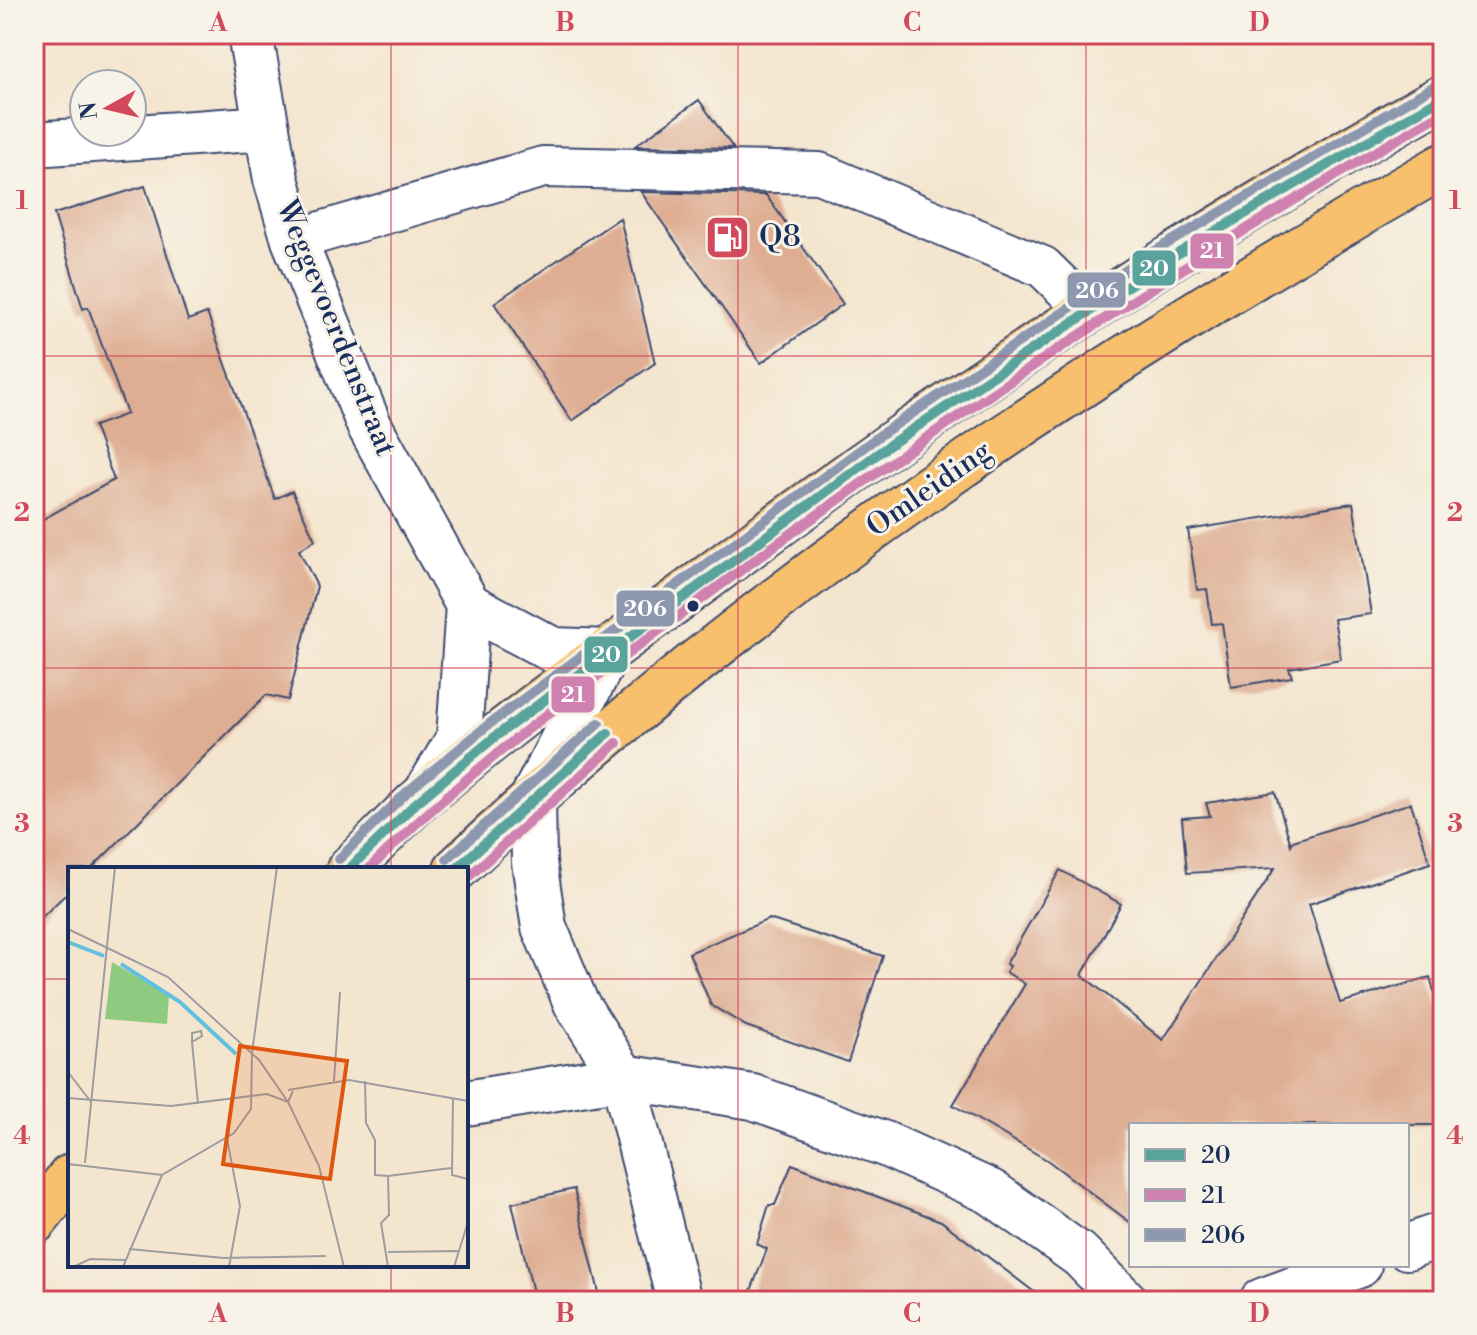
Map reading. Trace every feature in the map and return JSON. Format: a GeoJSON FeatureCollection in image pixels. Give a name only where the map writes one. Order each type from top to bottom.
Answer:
{"type":"FeatureCollection","features":[{"type":"Feature","properties":{"kind":"main road","name":"Omleiding"},"geometry":{"type":"LineString","coordinates":[[351,867],[426,794],[608,652],[835,482],[1086,309],[1332,158],[1443,97]]}},
{"type":"Feature","properties":{"kind":"main road","name":"Omleiding"},"geometry":{"type":"LineString","coordinates":[[458,867],[533,797],[743,623],[1021,425],[1234,289],[1443,166]]}},
{"type":"Feature","properties":{"kind":"main road"},"geometry":{"type":"LineString","coordinates":[[34,1222],[68,1180]]}},
{"type":"Feature","properties":{"kind":"street","name":"Weggevoerdenstraat"},"geometry":{"type":"LineString","coordinates":[[250,34],[276,179],[294,240],[369,425],[468,605]]}},
{"type":"Feature","properties":{"kind":"street"},"geometry":{"type":"LineString","coordinates":[[34,144],[267,128]]}},
{"type":"Feature","properties":{"kind":"street"},"geometry":{"type":"LineString","coordinates":[[426,794],[459,738],[468,605],[553,650],[608,652],[533,797],[534,862],[544,927],[576,1003],[623,1077],[679,1301]]}},
{"type":"Feature","properties":{"kind":"street"},"geometry":{"type":"LineString","coordinates":[[468,1103],[623,1077],[753,1097],[935,1164],[991,1192],[1081,1256],[1125,1301]]}},
{"type":"Feature","properties":{"kind":"street"},"geometry":{"type":"LineString","coordinates":[[1409,1246],[1443,1234]]}},
{"type":"Feature","properties":{"kind":"street"},"geometry":{"type":"LineString","coordinates":[[1262,1301],[1354,1267]]}},
{"type":"Feature","properties":{"kind":"lane"},"geometry":{"type":"LineString","coordinates":[[294,240],[543,167],[819,173],[1043,267],[1086,309]]}},
{"type":"Feature","properties":{"kind":"building"},"geometry":{"type":"Polygon","coordinates":[[[699,100],[733,148],[635,146],[699,100]]]}},
{"type":"Feature","properties":{"kind":"building"},"geometry":{"type":"Polygon","coordinates":[[[145,186],[188,320],[207,313],[275,499],[292,491],[315,540],[299,550],[317,586],[288,700],[266,695],[93,867],[68,867],[68,892],[34,925],[34,524],[114,480],[94,426],[127,414],[88,307],[83,309],[54,214],[145,186]]]}},
{"type":"Feature","properties":{"kind":"building"},"geometry":{"type":"Polygon","coordinates":[[[641,192],[766,195],[843,304],[761,363],[641,192]]]}},
{"type":"Feature","properties":{"kind":"building"},"geometry":{"type":"Polygon","coordinates":[[[620,218],[655,363],[572,421],[494,303],[620,218]]]}},
{"type":"Feature","properties":{"kind":"building"},"geometry":{"type":"Polygon","coordinates":[[[1353,503],[1371,614],[1334,619],[1341,659],[1289,668],[1292,677],[1231,687],[1222,623],[1212,624],[1207,589],[1197,590],[1188,530],[1353,503]]]}},
{"type":"Feature","properties":{"kind":"building"},"geometry":{"type":"Polygon","coordinates":[[[1275,792],[1291,845],[1293,841],[1411,803],[1430,863],[1309,904],[1340,1003],[1430,977],[1443,1024],[1443,1125],[1129,1123],[1129,1222],[1047,1160],[953,1105],[1025,984],[1006,972],[1010,966],[1006,964],[1060,870],[1121,904],[1082,975],[1163,1040],[1275,868],[1187,873],[1182,818],[1210,816],[1206,803],[1275,792]]]}},
{"type":"Feature","properties":{"kind":"building"},"geometry":{"type":"Polygon","coordinates":[[[769,919],[883,956],[848,1062],[746,1026],[711,1005],[689,953],[769,919]]]}},
{"type":"Feature","properties":{"kind":"building"},"geometry":{"type":"Polygon","coordinates":[[[792,1164],[941,1221],[1046,1301],[747,1301],[767,1249],[757,1244],[769,1205],[775,1205],[792,1164]]]}},
{"type":"Feature","properties":{"kind":"building"},"geometry":{"type":"Polygon","coordinates":[[[574,1189],[601,1301],[535,1301],[512,1203],[574,1189]]]}},
{"type":"Feature","properties":{"kind":"transit line","name":"206"},"geometry":{"type":"LineString","coordinates":[[339,859],[407,792],[488,725],[883,433],[1155,251],[1436,85]]}},
{"type":"Feature","properties":{"kind":"transit line","name":"20"},"geometry":{"type":"LineString","coordinates":[[351,867],[416,803],[496,736],[891,444],[1162,263],[1443,97]]}},
{"type":"Feature","properties":{"kind":"transit line","name":"21"},"geometry":{"type":"LineString","coordinates":[[371,867],[451,792],[538,721],[894,460],[1164,280],[1443,113]]}},
{"type":"Feature","properties":{"kind":"transit line","name":"206"},"geometry":{"type":"LineString","coordinates":[[447,859],[599,723]]}},
{"type":"Feature","properties":{"kind":"transit line","name":"20"},"geometry":{"type":"LineString","coordinates":[[458,867],[608,733]]}},
{"type":"Feature","properties":{"kind":"transit line","name":"21"},"geometry":{"type":"LineString","coordinates":[[468,877],[617,743]]}},
{"type":"Feature","properties":{"kind":"place","name":"Q8"},"geometry":{"type":"Point","coordinates":[728,237]}}]}
